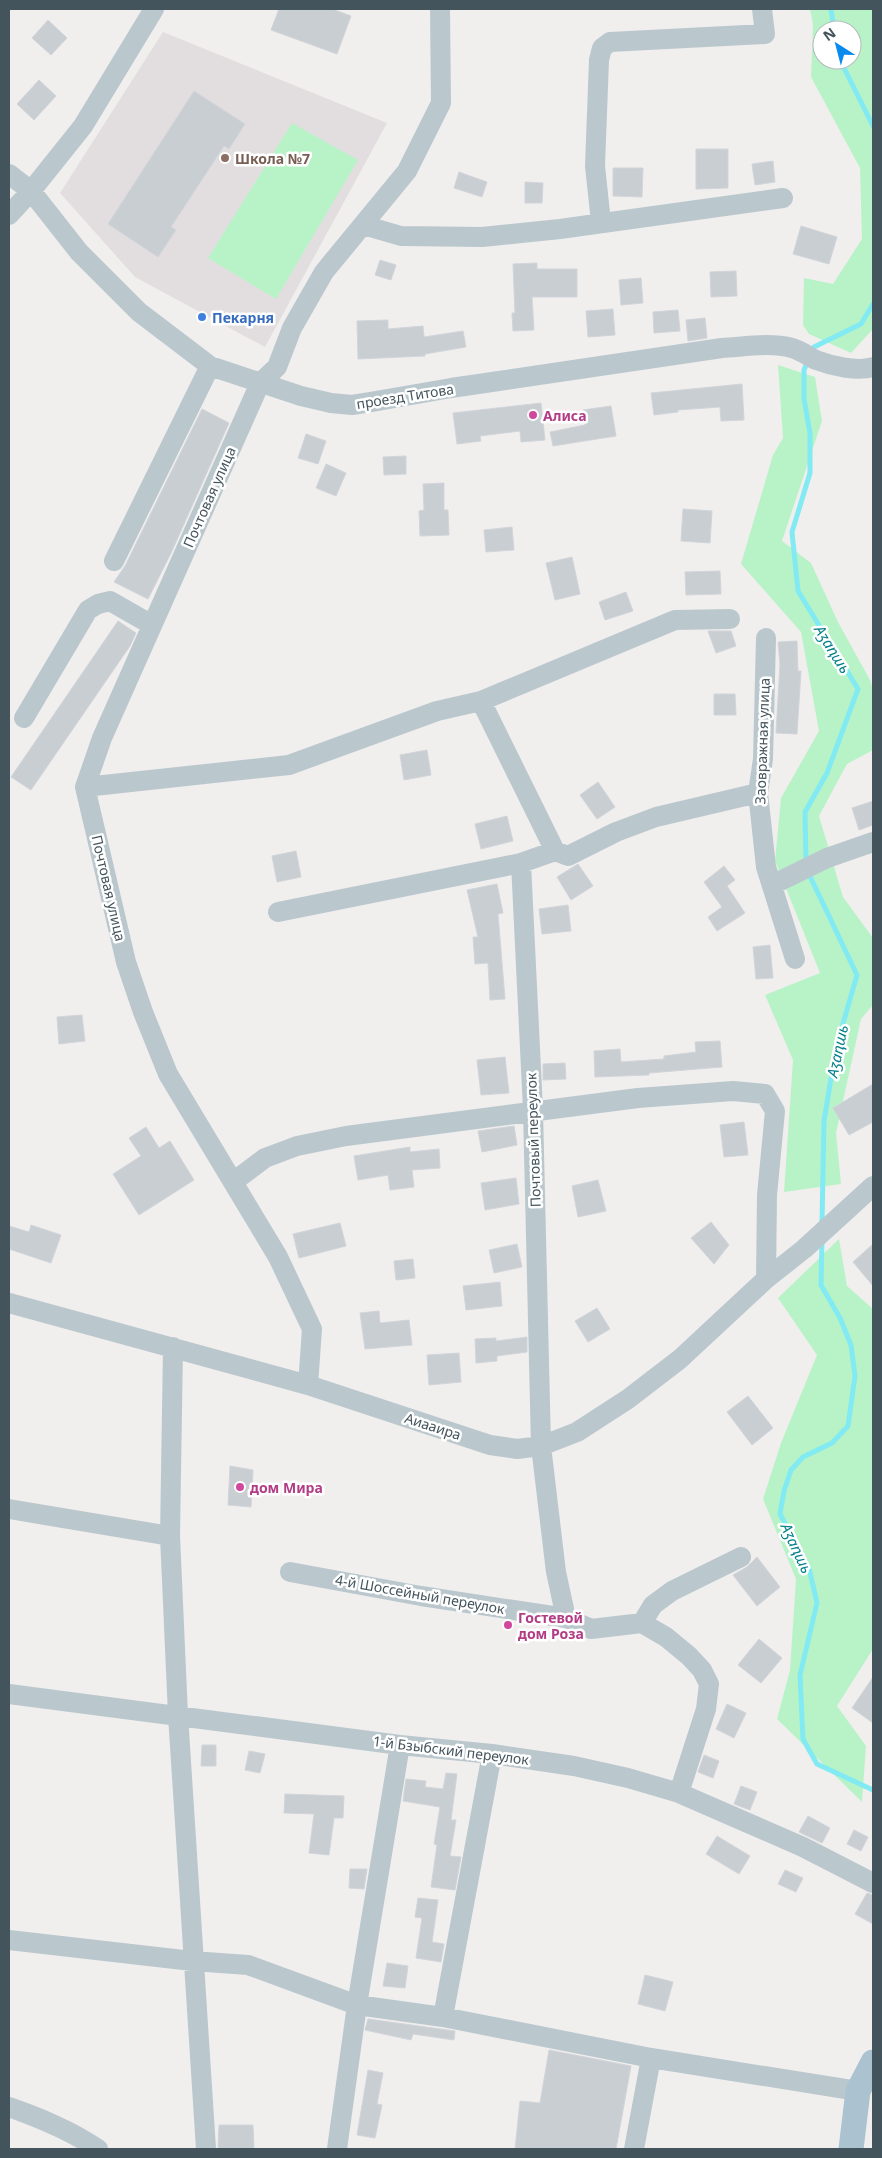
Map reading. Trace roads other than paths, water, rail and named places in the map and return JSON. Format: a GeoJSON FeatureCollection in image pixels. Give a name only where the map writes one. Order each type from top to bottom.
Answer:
{"type":"FeatureCollection","features":[{"type":"Feature","properties":{"kind":"main road"},"geometry":{"type":"LineString","coordinates":[[851,2149],[858,2091],[873,2062]]}},
{"type":"Feature","properties":{"kind":"street"},"geometry":{"type":"LineString","coordinates":[[9,215],[31,191],[82,126],[154,9]]}},
{"type":"Feature","properties":{"kind":"street"},"geometry":{"type":"LineString","coordinates":[[260,383],[277,367],[292,328],[324,272],[407,171],[441,103],[440,9]]}},
{"type":"Feature","properties":{"kind":"street"},"geometry":{"type":"LineString","coordinates":[[601,222],[595,166],[599,60],[602,48],[610,42],[766,34],[762,9]]}},
{"type":"Feature","properties":{"kind":"street","name":"проезд Титова"},"geometry":{"type":"LineString","coordinates":[[9,174],[31,191],[79,252],[139,312],[210,366],[260,383],[330,403],[352,405],[461,386],[722,348],[762,346],[792,348],[818,361],[846,367],[866,369],[873,367]]}},
{"type":"Feature","properties":{"kind":"street"},"geometry":{"type":"LineString","coordinates":[[363,225],[401,236],[482,237],[560,229],[783,198]]}},
{"type":"Feature","properties":{"kind":"street"},"geometry":{"type":"LineString","coordinates":[[114,561],[210,366]]}},
{"type":"Feature","properties":{"kind":"street","name":"Почтовая улица"},"geometry":{"type":"LineString","coordinates":[[260,383],[102,738],[85,787],[126,962],[143,1012],[168,1074],[278,1256],[312,1329],[308,1385]]}},
{"type":"Feature","properties":{"kind":"street"},"geometry":{"type":"LineString","coordinates":[[24,718],[88,610],[93,606],[110,601],[152,625]]}},
{"type":"Feature","properties":{"kind":"street"},"geometry":{"type":"LineString","coordinates":[[85,787],[289,765],[437,711],[481,701],[675,620],[730,619]]}},
{"type":"Feature","properties":{"kind":"street","name":"Заовражная улица"},"geometry":{"type":"LineString","coordinates":[[766,638],[763,759],[758,793],[766,867],[795,959]]}},
{"type":"Feature","properties":{"kind":"street"},"geometry":{"type":"LineString","coordinates":[[481,701],[555,851]]}},
{"type":"Feature","properties":{"kind":"street"},"geometry":{"type":"LineString","coordinates":[[278,912],[521,863],[555,851],[568,856],[616,832],[656,817],[758,793]]}},
{"type":"Feature","properties":{"kind":"street"},"geometry":{"type":"LineString","coordinates":[[772,885],[827,858],[873,842]]}},
{"type":"Feature","properties":{"kind":"street","name":"Почтовый переулок"},"geometry":{"type":"LineString","coordinates":[[521,863],[533,1110],[541,1446],[556,1572],[566,1618]]}},
{"type":"Feature","properties":{"kind":"street"},"geometry":{"type":"LineString","coordinates":[[232,1182],[265,1158],[297,1146],[346,1136],[533,1110],[638,1098],[733,1091],[764,1094],[775,1111],[767,1195],[766,1279]]}},
{"type":"Feature","properties":{"kind":"street","name":"Аиааира"},"geometry":{"type":"LineString","coordinates":[[9,1303],[308,1385],[490,1445],[517,1448],[541,1446],[577,1432],[628,1399],[680,1360],[766,1279],[804,1248],[873,1186]]}},
{"type":"Feature","properties":{"kind":"street"},"geometry":{"type":"LineString","coordinates":[[173,1347],[170,1536],[192,1961],[206,2149]]}},
{"type":"Feature","properties":{"kind":"street"},"geometry":{"type":"LineString","coordinates":[[9,1509],[170,1536]]}},
{"type":"Feature","properties":{"kind":"street"},"geometry":{"type":"LineString","coordinates":[[679,1793],[706,1709],[708,1684],[702,1670],[689,1656],[666,1637],[642,1623],[652,1605],[672,1591],[741,1557]]}},
{"type":"Feature","properties":{"kind":"street","name":"4-й Шоссейный переулок"},"geometry":{"type":"LineString","coordinates":[[290,1572],[421,1596],[566,1618],[591,1629],[642,1623]]}},
{"type":"Feature","properties":{"kind":"street","name":"1-й Бзыбский переулок"},"geometry":{"type":"LineString","coordinates":[[9,1694],[400,1745],[492,1754],[574,1766],[628,1778],[679,1793],[803,1847],[873,1883]]}},
{"type":"Feature","properties":{"kind":"street"},"geometry":{"type":"LineString","coordinates":[[337,2149],[356,2005],[400,1745]]}},
{"type":"Feature","properties":{"kind":"street"},"geometry":{"type":"LineString","coordinates":[[443,2017],[492,1754]]}},
{"type":"Feature","properties":{"kind":"street"},"geometry":{"type":"LineString","coordinates":[[9,1940],[192,1961],[248,1965],[356,2005],[443,2017],[651,2058],[858,2091]]}},
{"type":"Feature","properties":{"kind":"street"},"geometry":{"type":"LineString","coordinates":[[634,2149],[651,2058]]}},
{"type":"Feature","properties":{"kind":"street"},"geometry":{"type":"LineString","coordinates":[[9,2107],[44,2119],[98,2149]]}},
{"type":"Feature","properties":{"kind":"waterway","name":"Аӡаԥшь"},"geometry":{"type":"LineString","coordinates":[[831,9],[833,20]]}},
{"type":"Feature","properties":{"kind":"waterway","name":"Аӡаԥшь"},"geometry":{"type":"LineString","coordinates":[[845,70],[873,126]]}},
{"type":"Feature","properties":{"kind":"waterway","name":"Аӡаԥшь"},"geometry":{"type":"LineString","coordinates":[[812,352],[814,347],[861,324],[873,304]]}},
{"type":"Feature","properties":{"kind":"waterway","name":"Аӡаԥшь"},"geometry":{"type":"LineString","coordinates":[[806,863],[805,812],[827,773],[858,689],[798,591],[792,532],[810,473],[810,433],[804,399],[804,370],[808,360]]}},
{"type":"Feature","properties":{"kind":"waterway","name":"Аӡаԥшь"},"geometry":{"type":"LineString","coordinates":[[808,872],[857,975],[836,1048],[824,1121],[822,1223]]}},
{"type":"Feature","properties":{"kind":"waterway","name":"Аӡаԥшь"},"geometry":{"type":"LineString","coordinates":[[822,1239],[821,1285],[840,1318],[851,1345],[855,1376],[848,1426],[832,1443],[803,1457],[791,1470],[784,1491],[780,1514],[809,1568],[817,1603],[800,1675],[803,1739],[817,1764],[873,1790]]}},
{"type":"Feature","properties":{"kind":"place","name":"Школа №7"},"geometry":{"type":"Point","coordinates":[225,158]}},
{"type":"Feature","properties":{"kind":"place","name":"Пекарня"},"geometry":{"type":"Point","coordinates":[202,317]}},
{"type":"Feature","properties":{"kind":"place","name":"Алиса"},"geometry":{"type":"Point","coordinates":[533,415]}},
{"type":"Feature","properties":{"kind":"place","name":"дом Мира"},"geometry":{"type":"Point","coordinates":[240,1487]}},
{"type":"Feature","properties":{"kind":"place","name":"Гостевой дом Роза"},"geometry":{"type":"Point","coordinates":[508,1625]}}]}
